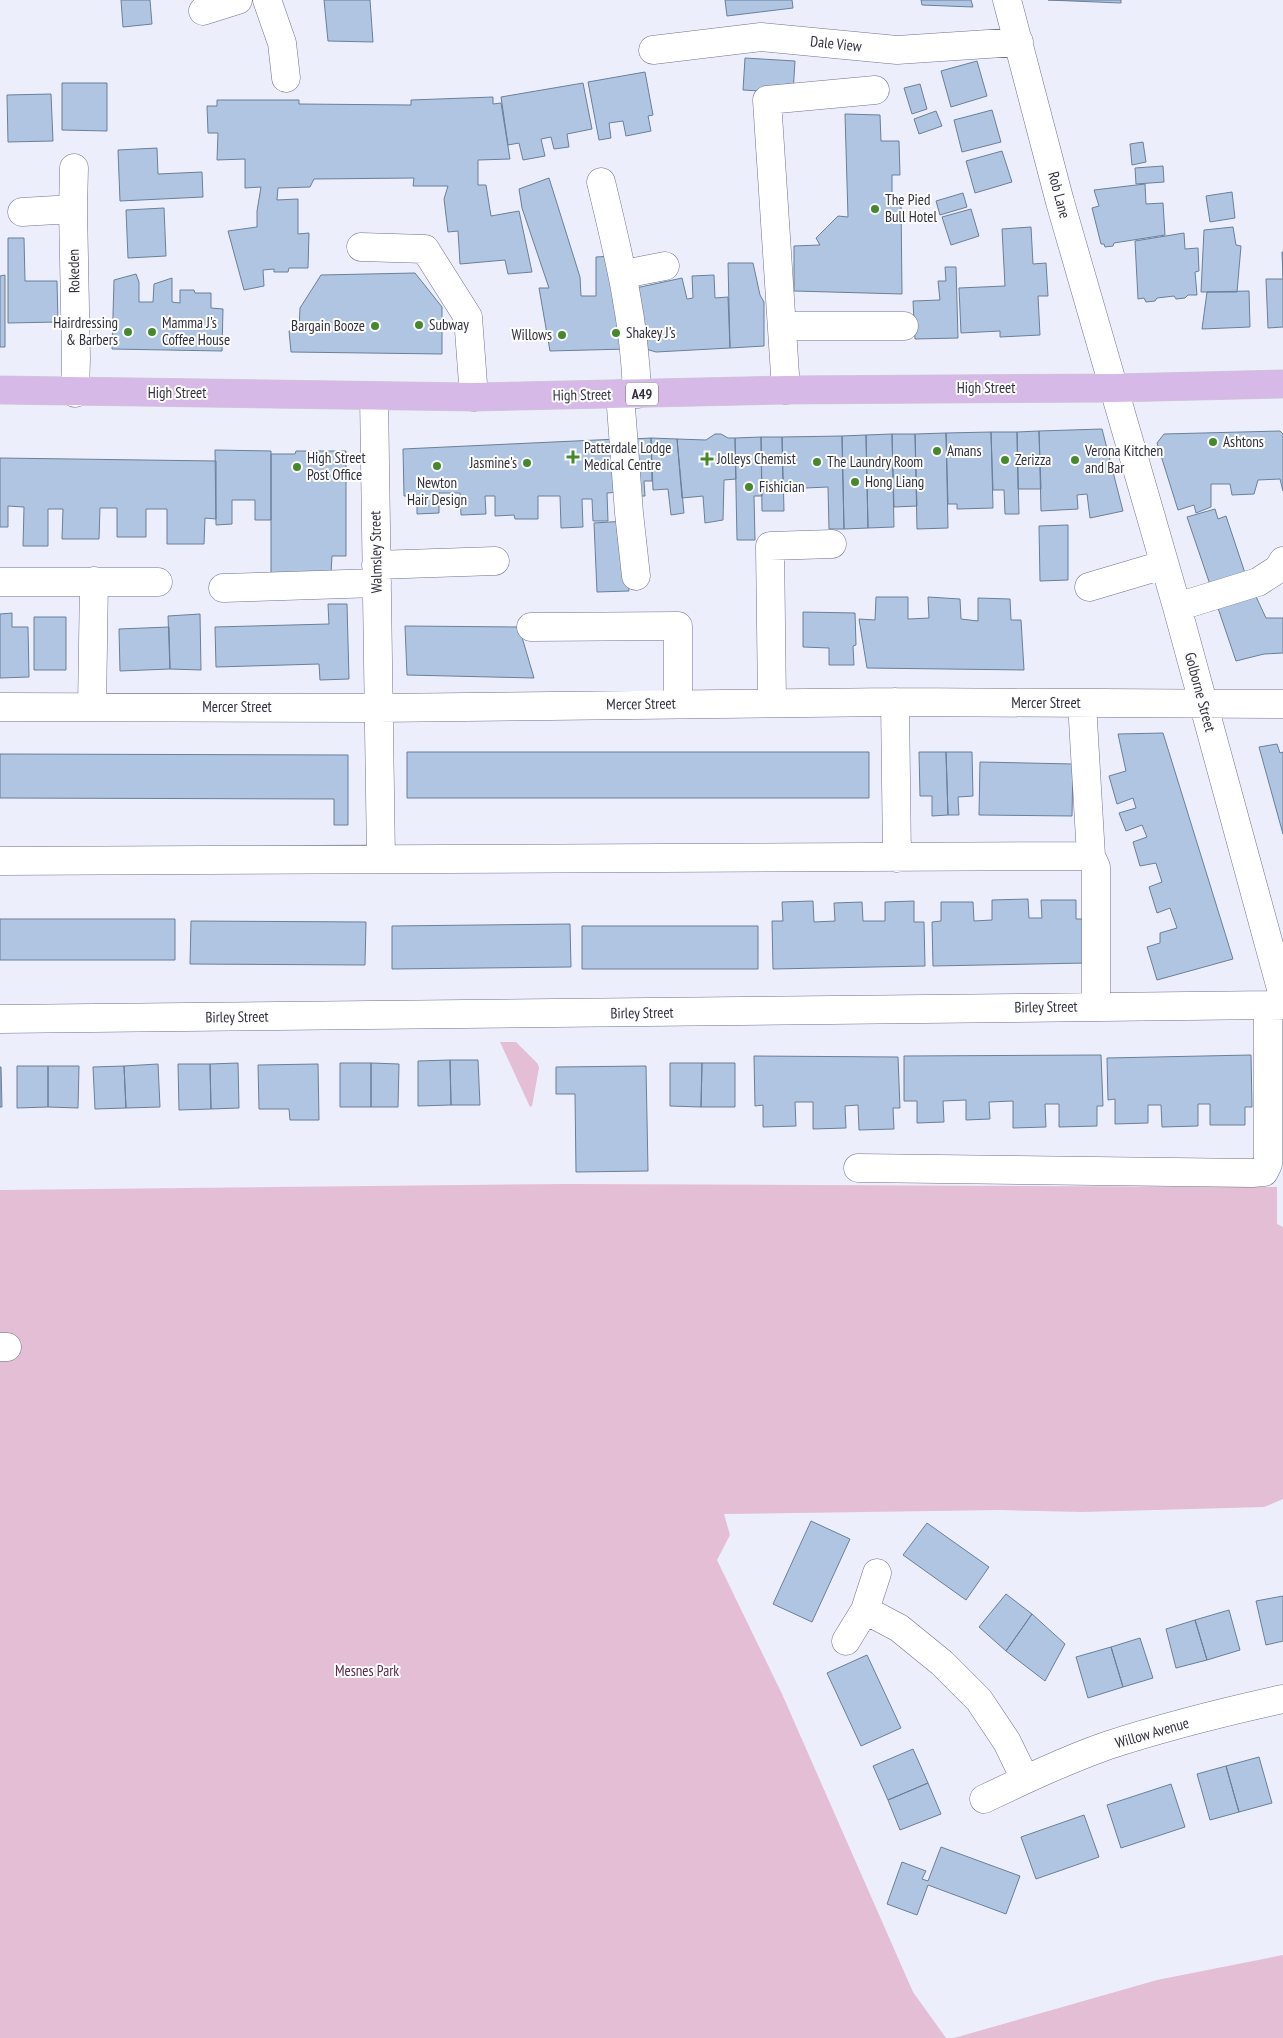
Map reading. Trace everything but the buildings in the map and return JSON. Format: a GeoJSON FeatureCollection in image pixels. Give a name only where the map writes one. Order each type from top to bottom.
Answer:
{"type":"FeatureCollection","features":[{"type":"Feature","properties":{"kind":"main road","name":"High Street"},"geometry":{"type":"LineString","coordinates":[[0,390],[75,393],[183,392],[474,397],[786,390],[1114,388],[1283,384]]}},
{"type":"Feature","properties":{"kind":"street"},"geometry":{"type":"LineString","coordinates":[[203,11],[238,0]]}},
{"type":"Feature","properties":{"kind":"street"},"geometry":{"type":"LineString","coordinates":[[268,0],[282,43],[286,78]]}},
{"type":"Feature","properties":{"kind":"street","name":"Rob Lane"},"geometry":{"type":"LineString","coordinates":[[1007,0],[1060,202],[1114,388]]}},
{"type":"Feature","properties":{"kind":"street","name":"Dale View"},"geometry":{"type":"LineString","coordinates":[[653,50],[761,37],[897,50],[1019,42]]}},
{"type":"Feature","properties":{"kind":"street"},"geometry":{"type":"LineString","coordinates":[[786,390],[768,100],[875,90]]}},
{"type":"Feature","properties":{"kind":"street","name":"Rokeden"},"geometry":{"type":"LineString","coordinates":[[74,168],[75,393]]}},
{"type":"Feature","properties":{"kind":"street"},"geometry":{"type":"LineString","coordinates":[[601,182],[624,274],[636,357],[628,394],[629,513],[636,576]]}},
{"type":"Feature","properties":{"kind":"street"},"geometry":{"type":"LineString","coordinates":[[22,212],[73,209]]}},
{"type":"Feature","properties":{"kind":"street"},"geometry":{"type":"LineString","coordinates":[[361,247],[425,250],[468,317],[474,397]]}},
{"type":"Feature","properties":{"kind":"street"},"geometry":{"type":"LineString","coordinates":[[624,274],[665,266]]}},
{"type":"Feature","properties":{"kind":"street"},"geometry":{"type":"LineString","coordinates":[[782,326],[904,326]]}},
{"type":"Feature","properties":{"kind":"street","name":"Golborne Street"},"geometry":{"type":"LineString","coordinates":[[858,1168],[1252,1173],[1264,1172],[1268,1164],[1278,1002],[1203,704],[1114,388]]}},
{"type":"Feature","properties":{"kind":"street","name":"Walmsley Street"},"geometry":{"type":"LineString","coordinates":[[374,396],[381,859]]}},
{"type":"Feature","properties":{"kind":"street"},"geometry":{"type":"LineString","coordinates":[[772,703],[770,546],[832,544]]}},
{"type":"Feature","properties":{"kind":"street"},"geometry":{"type":"LineString","coordinates":[[223,588],[376,574],[495,560]]}},
{"type":"Feature","properties":{"kind":"street"},"geometry":{"type":"LineString","coordinates":[[1177,607],[1258,582],[1278,569],[1283,560]]}},
{"type":"Feature","properties":{"kind":"street"},"geometry":{"type":"LineString","coordinates":[[1088,587],[1163,565]]}},
{"type":"Feature","properties":{"kind":"street"},"geometry":{"type":"LineString","coordinates":[[92,707],[94,581]]}},
{"type":"Feature","properties":{"kind":"street"},"geometry":{"type":"LineString","coordinates":[[0,582],[158,582]]}},
{"type":"Feature","properties":{"kind":"street"},"geometry":{"type":"LineString","coordinates":[[531,627],[678,626],[678,703]]}},
{"type":"Feature","properties":{"kind":"street"},"geometry":{"type":"LineString","coordinates":[[895,702],[897,858]]}},
{"type":"Feature","properties":{"kind":"street","name":"Mercer Street"},"geometry":{"type":"LineString","coordinates":[[0,707],[378,708],[678,703],[895,702],[1283,704]]}},
{"type":"Feature","properties":{"kind":"street"},"geometry":{"type":"LineString","coordinates":[[1082,703],[1091,856],[1096,867],[1096,1007]]}},
{"type":"Feature","properties":{"kind":"street"},"geometry":{"type":"LineString","coordinates":[[0,861],[1091,856]]}},
{"type":"Feature","properties":{"kind":"street","name":"Birley Street"},"geometry":{"type":"LineString","coordinates":[[0,1019],[1096,1007],[1278,1002]]}},
{"type":"Feature","properties":{"kind":"street"},"geometry":{"type":"LineString","coordinates":[[846,1641],[865,1610],[877,1573]]}},
{"type":"Feature","properties":{"kind":"street"},"geometry":{"type":"LineString","coordinates":[[865,1610],[899,1628],[942,1663],[979,1700],[1007,1742],[1026,1779]]}},
{"type":"Feature","properties":{"kind":"street","name":"Willow Avenue"},"geometry":{"type":"LineString","coordinates":[[984,1799],[1026,1779],[1106,1746],[1216,1714],[1283,1699]]}},
{"type":"Feature","properties":{"kind":"green space"},"geometry":{"type":"Polygon","coordinates":[[[500,1042],[516,1042],[538,1064],[539,1068],[532,1106],[530,1107],[500,1042]]]}},
{"type":"Feature","properties":{"kind":"green space","name":"Mesnes Park"},"geometry":{"type":"Polygon","coordinates":[[[567,1184],[1277,1187],[1277,1224],[1283,1227],[1283,1499],[1264,1507],[1082,1512],[1000,1510],[724,1514],[730,1535],[717,1560],[782,1694],[913,1992],[946,2038],[0,2038],[0,1190],[567,1184]]]}},
{"type":"Feature","properties":{"kind":"green space"},"geometry":{"type":"Polygon","coordinates":[[[1283,1955],[1283,2038],[954,2038],[1157,1980],[1283,1955]]]}},
{"type":"Feature","properties":{"kind":"place","name":"The Pied Bull Hotel"},"geometry":{"type":"Point","coordinates":[875,209]}},
{"type":"Feature","properties":{"kind":"place","name":"Subway"},"geometry":{"type":"Point","coordinates":[419,325]}},
{"type":"Feature","properties":{"kind":"place","name":"Bargain Booze"},"geometry":{"type":"Point","coordinates":[375,326]}},
{"type":"Feature","properties":{"kind":"place","name":"Hairdressing & Barbers"},"geometry":{"type":"Point","coordinates":[128,332]}},
{"type":"Feature","properties":{"kind":"place","name":"Mamma J's Coffee House"},"geometry":{"type":"Point","coordinates":[152,332]}},
{"type":"Feature","properties":{"kind":"place","name":"Shakey J's"},"geometry":{"type":"Point","coordinates":[616,333]}},
{"type":"Feature","properties":{"kind":"place","name":"Willows"},"geometry":{"type":"Point","coordinates":[562,335]}},
{"type":"Feature","properties":{"kind":"place","name":"Ashtons"},"geometry":{"type":"Point","coordinates":[1213,442]}},
{"type":"Feature","properties":{"kind":"place","name":"Amans"},"geometry":{"type":"Point","coordinates":[937,451]}},
{"type":"Feature","properties":{"kind":"place","name":"Patterdale Lodge Medical Centre"},"geometry":{"type":"Point","coordinates":[573,457]}},
{"type":"Feature","properties":{"kind":"place","name":"Jolleys Chemist"},"geometry":{"type":"Point","coordinates":[707,459]}},
{"type":"Feature","properties":{"kind":"place","name":"Zerizza"},"geometry":{"type":"Point","coordinates":[1005,460]}},
{"type":"Feature","properties":{"kind":"place","name":"Verona Kitchen and Bar"},"geometry":{"type":"Point","coordinates":[1075,460]}},
{"type":"Feature","properties":{"kind":"place","name":"The Laundry Room"},"geometry":{"type":"Point","coordinates":[817,462]}},
{"type":"Feature","properties":{"kind":"place","name":"Jasmine's"},"geometry":{"type":"Point","coordinates":[527,463]}},
{"type":"Feature","properties":{"kind":"place","name":"Newton Hair Design"},"geometry":{"type":"Point","coordinates":[437,466]}},
{"type":"Feature","properties":{"kind":"place","name":"High Street Post Office"},"geometry":{"type":"Point","coordinates":[297,467]}},
{"type":"Feature","properties":{"kind":"place","name":"Hong Liang"},"geometry":{"type":"Point","coordinates":[855,482]}},
{"type":"Feature","properties":{"kind":"place","name":"Fishician"},"geometry":{"type":"Point","coordinates":[749,487]}}]}
